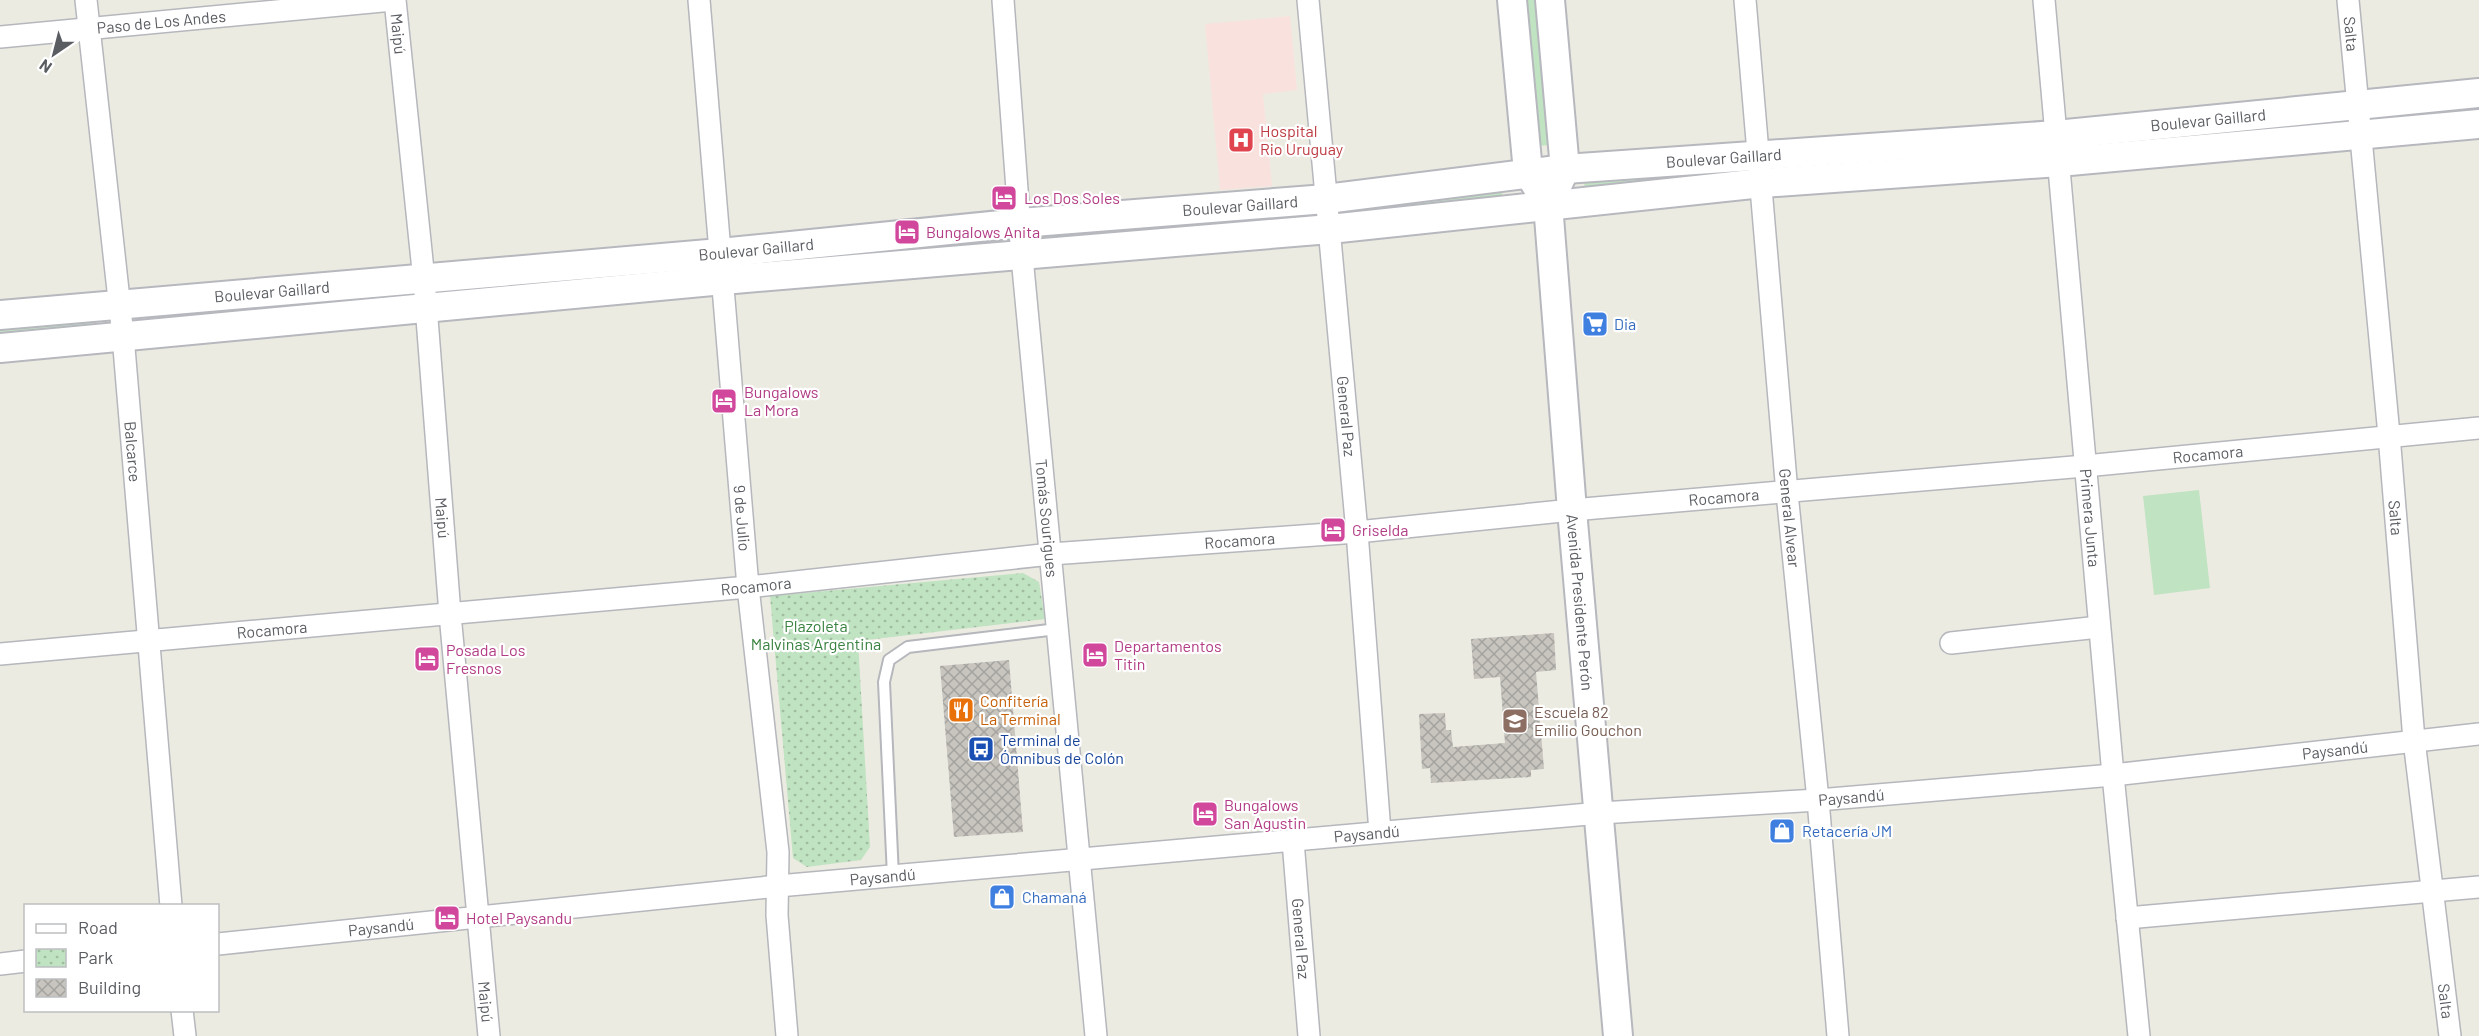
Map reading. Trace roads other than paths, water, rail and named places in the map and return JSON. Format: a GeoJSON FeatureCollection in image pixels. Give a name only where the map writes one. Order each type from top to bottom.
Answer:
{"type":"FeatureCollection","features":[{"type":"Feature","properties":{"kind":"street","name":"Balcarce"},"geometry":{"type":"LineString","coordinates":[[86,0],[120,304],[171,904]]}},
{"type":"Feature","properties":{"kind":"street","name":"Paso de Los Andes"},"geometry":{"type":"LineString","coordinates":[[0,37],[394,0]]}},
{"type":"Feature","properties":{"kind":"street","name":"Maipú"},"geometry":{"type":"LineString","coordinates":[[394,0],[424,294],[450,614],[489,1036]]}},
{"type":"Feature","properties":{"kind":"street","name":"9 de Julio"},"geometry":{"type":"LineString","coordinates":[[699,0],[748,586],[778,852],[777,915],[787,1036]]}},
{"type":"Feature","properties":{"kind":"street","name":"Tomás Sourigues"},"geometry":{"type":"LineString","coordinates":[[1003,0],[1022,257],[1096,1036]]}},
{"type":"Feature","properties":{"kind":"street","name":"General Paz"},"geometry":{"type":"LineString","coordinates":[[1308,0],[1357,532],[1380,832]]}},
{"type":"Feature","properties":{"kind":"street","name":"Avenida Presidente Perón"},"geometry":{"type":"LineString","coordinates":[[1512,0],[1528,172],[1548,204],[1618,1036]]}},
{"type":"Feature","properties":{"kind":"street"},"geometry":{"type":"LineString","coordinates":[[1548,204],[1565,169],[1550,0]]}},
{"type":"Feature","properties":{"kind":"street","name":"General Alvear"},"geometry":{"type":"LineString","coordinates":[[1744,0],[1838,1036]]}},
{"type":"Feature","properties":{"kind":"street","name":"Primera Junta"},"geometry":{"type":"LineString","coordinates":[[2044,0],[2112,775],[2139,1036]]}},
{"type":"Feature","properties":{"kind":"street","name":"Salta"},"geometry":{"type":"LineString","coordinates":[[2348,0],[2389,435],[2414,740],[2450,1036]]}},
{"type":"Feature","properties":{"kind":"street","name":"Boulevar Gaillard"},"geometry":{"type":"LineString","coordinates":[[2057,148],[2357,105],[2479,93]]}},
{"type":"Feature","properties":{"kind":"street","name":"Boulevar Gaillard"},"geometry":{"type":"LineString","coordinates":[[0,348],[123,336],[424,294],[722,267],[1020,223],[1326,199],[1528,172],[1565,169],[1760,170],[2057,148],[2359,135],[2479,124]]}},
{"type":"Feature","properties":{"kind":"street","name":"Boulevar Gaillard"},"geometry":{"type":"LineString","coordinates":[[722,267],[1022,257],[1330,229],[1548,204],[1760,170]]}},
{"type":"Feature","properties":{"kind":"street","name":"Boulevar Gaillard"},"geometry":{"type":"LineString","coordinates":[[0,315],[120,304],[424,294]]}},
{"type":"Feature","properties":{"kind":"street","name":"Rocamora"},"geometry":{"type":"LineString","coordinates":[[0,654],[748,586],[1051,554],[1357,532],[1572,510],[1787,493],[2479,428]]}},
{"type":"Feature","properties":{"kind":"street"},"geometry":{"type":"LineString","coordinates":[[1951,642],[2099,627]]}},
{"type":"Feature","properties":{"kind":"street","name":"Paysandú"},"geometry":{"type":"LineString","coordinates":[[219,944],[778,886],[1380,832],[1600,813],[1818,800],[2112,775],[2479,734]]}},
{"type":"Feature","properties":{"kind":"street","name":"General Paz"},"geometry":{"type":"LineString","coordinates":[[1293,841],[1309,1036]]}},
{"type":"Feature","properties":{"kind":"street"},"geometry":{"type":"LineString","coordinates":[[2127,918],[2479,887]]}},
{"type":"Feature","properties":{"kind":"street"},"geometry":{"type":"LineString","coordinates":[[0,964],[24,962]]}},
{"type":"Feature","properties":{"kind":"street"},"geometry":{"type":"LineString","coordinates":[[182,1012],[185,1036]]}},
{"type":"Feature","properties":{"kind":"lane"},"geometry":{"type":"LineString","coordinates":[[893,876],[884,682],[889,660],[908,647],[1057,629]]}},
{"type":"Feature","properties":{"kind":"place","name":"Hospital Rio Uruguay"},"geometry":{"type":"Point","coordinates":[1241,140]}},
{"type":"Feature","properties":{"kind":"place","name":"Los Dos Soles"},"geometry":{"type":"Point","coordinates":[1004,198]}},
{"type":"Feature","properties":{"kind":"place","name":"Bungalows Anita"},"geometry":{"type":"Point","coordinates":[907,232]}},
{"type":"Feature","properties":{"kind":"place","name":"Dia"},"geometry":{"type":"Point","coordinates":[1595,324]}},
{"type":"Feature","properties":{"kind":"place","name":"Bungalows La Mora"},"geometry":{"type":"Point","coordinates":[724,401]}},
{"type":"Feature","properties":{"kind":"place","name":"Griselda"},"geometry":{"type":"Point","coordinates":[1333,530]}},
{"type":"Feature","properties":{"kind":"place","name":"Departamentos Titin"},"geometry":{"type":"Point","coordinates":[1095,655]}},
{"type":"Feature","properties":{"kind":"place","name":"Posada Los Fresnos"},"geometry":{"type":"Point","coordinates":[427,659]}},
{"type":"Feature","properties":{"kind":"place","name":"Confitería La Terminal"},"geometry":{"type":"Point","coordinates":[961,710]}},
{"type":"Feature","properties":{"kind":"place","name":"Escuela 82 Emilio Gouchon"},"geometry":{"type":"Point","coordinates":[1515,721]}},
{"type":"Feature","properties":{"kind":"place","name":"Terminal de Ómnibus de Colón"},"geometry":{"type":"Point","coordinates":[981,749]}},
{"type":"Feature","properties":{"kind":"place","name":"Bungalows San Agustin"},"geometry":{"type":"Point","coordinates":[1205,814]}},
{"type":"Feature","properties":{"kind":"place","name":"Retacería JM"},"geometry":{"type":"Point","coordinates":[1782,831]}},
{"type":"Feature","properties":{"kind":"place","name":"Chamaná"},"geometry":{"type":"Point","coordinates":[1002,897]}},
{"type":"Feature","properties":{"kind":"place","name":"Hotel Paysandu"},"geometry":{"type":"Point","coordinates":[447,918]}},
{"type":"Feature","properties":{"kind":"park label","name":"Plazoleta Malvinas Argentina"},"geometry":{"type":"Point","coordinates":[816,635]}}]}
